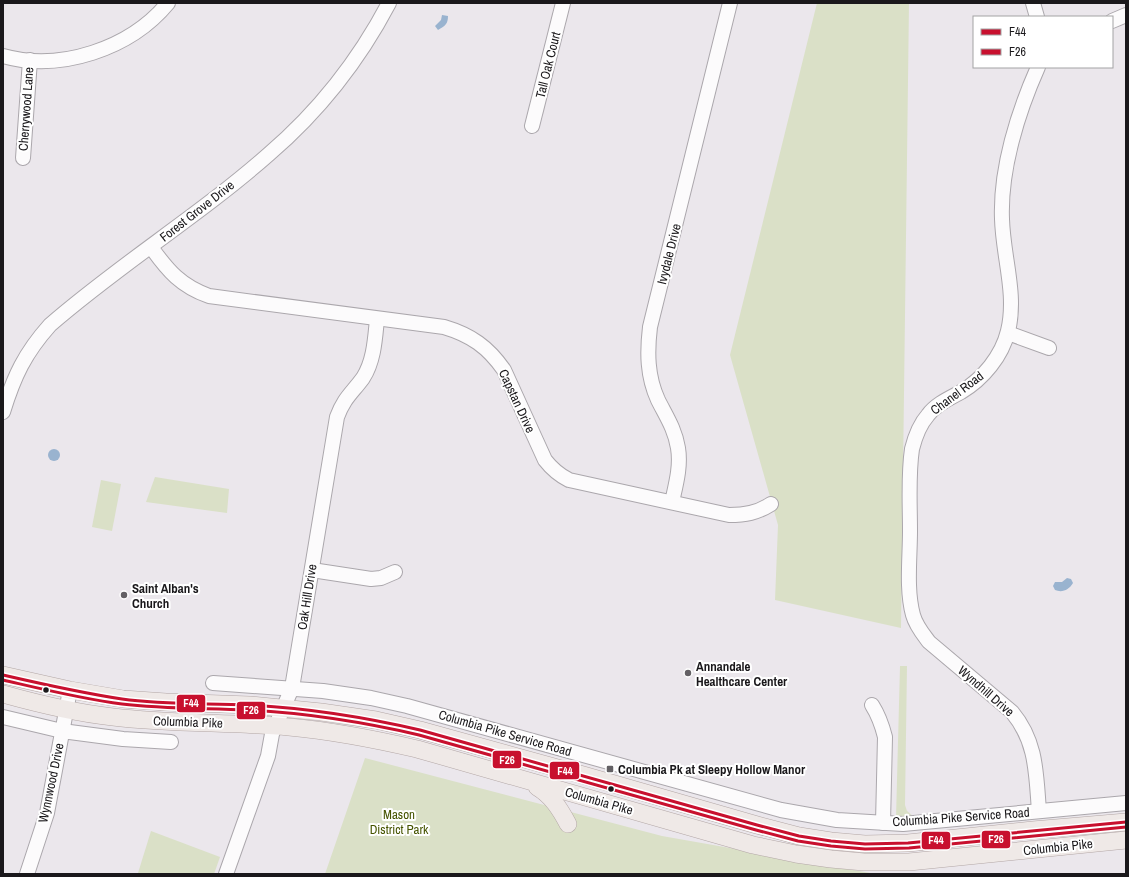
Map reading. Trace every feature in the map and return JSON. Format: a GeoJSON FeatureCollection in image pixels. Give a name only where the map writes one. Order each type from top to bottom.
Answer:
{"type":"FeatureCollection","features":[{"type":"Feature","properties":{"kind":"main road","name":"Columbia Pike"},"geometry":{"type":"LineString","coordinates":[[3,674],[70,690],[123,699],[250,705],[356,717],[420,730],[757,825],[799,836],[831,841],[865,844],[908,843],[1126,822]]}},
{"type":"Feature","properties":{"kind":"main road","name":"Columbia Pike"},"geometry":{"type":"LineString","coordinates":[[3,694],[66,710],[112,717],[275,726],[340,733],[376,740],[417,750],[753,844],[796,854],[831,859],[864,862],[909,862],[1126,840]]}},
{"type":"Feature","properties":{"kind":"main road"},"geometry":{"type":"LineString","coordinates":[[524,780],[545,792],[555,802],[568,824]]}},
{"type":"Feature","properties":{"kind":"street"},"geometry":{"type":"LineString","coordinates":[[3,56],[30,60],[51,60],[72,58],[92,53],[132,34],[147,24],[168,3]]}},
{"type":"Feature","properties":{"kind":"street","name":"Forest Grove Drive"},"geometry":{"type":"LineString","coordinates":[[3,412],[16,374],[38,338],[50,325],[257,164],[299,126],[336,83],[360,51],[380,20],[388,3]]}},
{"type":"Feature","properties":{"kind":"street","name":"Tall Oak Court"},"geometry":{"type":"LineString","coordinates":[[532,126],[563,3]]}},
{"type":"Feature","properties":{"kind":"street","name":"Ivydale Drive"},"geometry":{"type":"LineString","coordinates":[[672,502],[679,465],[678,448],[672,426],[657,398],[648,364],[650,327],[730,3]]}},
{"type":"Feature","properties":{"kind":"street"},"geometry":{"type":"LineString","coordinates":[[1033,3],[1037,16]]}},
{"type":"Feature","properties":{"kind":"street"},"geometry":{"type":"LineString","coordinates":[[1113,21],[1126,15]]}},
{"type":"Feature","properties":{"kind":"street","name":"Cherrywood Lane"},"geometry":{"type":"LineString","coordinates":[[23,158],[30,60]]}},
{"type":"Feature","properties":{"kind":"street","name":"Chanel Road"},"geometry":{"type":"LineString","coordinates":[[919,629],[911,604],[909,581],[910,481],[912,450],[920,427],[934,409],[969,387],[981,377],[992,365],[1001,350],[1008,333],[1012,315],[1012,301],[1003,242],[1002,194],[1012,140],[1038,68]]}},
{"type":"Feature","properties":{"kind":"street","name":"Capstan Drive"},"geometry":{"type":"LineString","coordinates":[[151,247],[163,264],[184,285],[209,296],[444,327],[474,339],[496,358],[504,370],[545,460],[551,468],[570,480],[729,515],[754,513],[771,504]]}},
{"type":"Feature","properties":{"kind":"street","name":"Oak Hill Drive"},"geometry":{"type":"LineString","coordinates":[[226,874],[268,756],[272,734],[292,688],[337,417],[341,406],[368,368],[372,357],[376,319]]}},
{"type":"Feature","properties":{"kind":"street"},"geometry":{"type":"LineString","coordinates":[[1008,333],[1049,348]]}},
{"type":"Feature","properties":{"kind":"street"},"geometry":{"type":"LineString","coordinates":[[312,570],[371,579],[381,578],[395,572]]}},
{"type":"Feature","properties":{"kind":"street","name":"Wyndhill Drive"},"geometry":{"type":"LineString","coordinates":[[919,629],[929,642],[1012,712],[1021,722],[1027,733],[1036,769],[1039,811]]}},
{"type":"Feature","properties":{"kind":"street","name":"Columbia Pike Service Road"},"geometry":{"type":"LineString","coordinates":[[213,683],[323,691],[407,706],[781,810],[837,820],[903,824],[1126,803]]}},
{"type":"Feature","properties":{"kind":"street","name":"Wynnwood Drive"},"geometry":{"type":"LineString","coordinates":[[27,874],[46,813],[70,690]]}},
{"type":"Feature","properties":{"kind":"street"},"geometry":{"type":"LineString","coordinates":[[872,705],[882,725],[885,737],[883,823]]}},
{"type":"Feature","properties":{"kind":"street"},"geometry":{"type":"LineString","coordinates":[[3,718],[62,731],[123,739],[171,742]]}},
{"type":"Feature","properties":{"kind":"green space"},"geometry":{"type":"Polygon","coordinates":[[[817,3],[909,3],[901,628],[775,600],[778,525],[730,355],[817,3]]]}},
{"type":"Feature","properties":{"kind":"green space"},"geometry":{"type":"Polygon","coordinates":[[[155,477],[229,489],[227,513],[146,502],[155,477]]]}},
{"type":"Feature","properties":{"kind":"green space"},"geometry":{"type":"Polygon","coordinates":[[[101,480],[121,484],[112,531],[92,527],[101,480]]]}},
{"type":"Feature","properties":{"kind":"green space"},"geometry":{"type":"Polygon","coordinates":[[[900,666],[907,666],[905,805],[907,811],[914,817],[896,818],[900,666]]]}},
{"type":"Feature","properties":{"kind":"green space","name":"Mason District Park"},"geometry":{"type":"Polygon","coordinates":[[[365,758],[662,836],[876,874],[325,874],[365,758]]]}},
{"type":"Feature","properties":{"kind":"green space"},"geometry":{"type":"Polygon","coordinates":[[[151,831],[220,857],[214,874],[138,873],[151,831]]]}},
{"type":"Feature","properties":{"kind":"water"},"geometry":{"type":"Polygon","coordinates":[[[442,15],[448,16],[447,23],[438,30],[435,26],[441,20],[442,15]]]}},
{"type":"Feature","properties":{"kind":"water"},"geometry":{"type":"Polygon","coordinates":[[[52,449],[56,449],[60,455],[56,461],[52,461],[48,457],[48,453],[52,449]]]}},
{"type":"Feature","properties":{"kind":"water"},"geometry":{"type":"Polygon","coordinates":[[[1067,578],[1071,579],[1073,583],[1063,591],[1055,590],[1053,586],[1055,582],[1062,582],[1067,578]]]}},
{"type":"Feature","properties":{"kind":"transit line","name":"F44"},"geometry":{"type":"LineString","coordinates":[[3,675],[77,691],[138,701],[271,706],[378,721],[420,730],[757,825],[799,836],[831,841],[865,844],[908,843],[1126,822]]}},
{"type":"Feature","properties":{"kind":"transit line","name":"F26"},"geometry":{"type":"LineString","coordinates":[[3,680],[77,697],[137,706],[270,711],[377,726],[419,735],[756,830],[798,841],[831,846],[865,849],[909,848],[1126,827]]}},
{"type":"Feature","properties":{"kind":"place","name":"Saint Alban's Church"},"geometry":{"type":"Point","coordinates":[124,595]}},
{"type":"Feature","properties":{"kind":"place","name":"Annandale Healthcare Center"},"geometry":{"type":"Point","coordinates":[688,673]}},
{"type":"Feature","properties":{"kind":"place","name":"Columbia Pk at Sleepy Hollow Manor"},"geometry":{"type":"Point","coordinates":[610,769]}}]}
